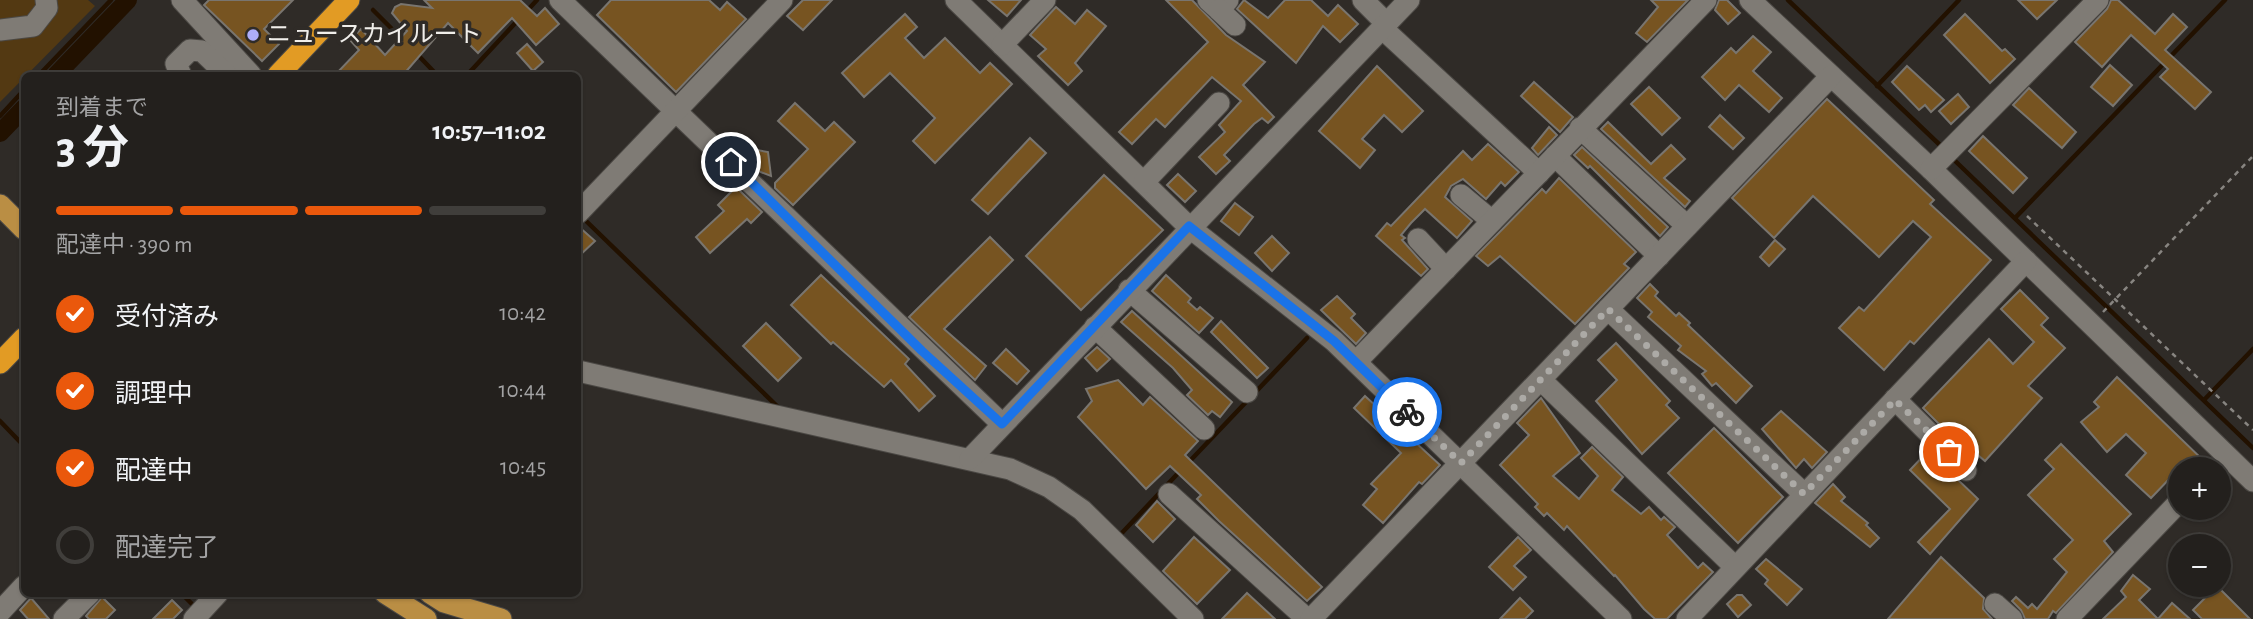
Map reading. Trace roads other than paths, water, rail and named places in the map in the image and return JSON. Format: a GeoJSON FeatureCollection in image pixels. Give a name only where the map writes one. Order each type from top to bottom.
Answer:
{"type":"FeatureCollection","features":[{"type":"Feature","properties":{"kind":"highway"},"geometry":{"type":"LineString","coordinates":[[281,72],[349,0]]}},
{"type":"Feature","properties":{"kind":"highway"},"geometry":{"type":"LineString","coordinates":[[0,363],[21,341]]}},
{"type":"Feature","properties":{"kind":"main road"},"geometry":{"type":"LineString","coordinates":[[0,205],[21,226]]}},
{"type":"Feature","properties":{"kind":"main road"},"geometry":{"type":"LineString","coordinates":[[391,597],[426,619]]}},
{"type":"Feature","properties":{"kind":"main road"},"geometry":{"type":"LineString","coordinates":[[437,597],[501,619]]}},
{"type":"Feature","properties":{"kind":"street"},"geometry":{"type":"LineString","coordinates":[[0,30],[33,26],[47,8],[46,0]]}},
{"type":"Feature","properties":{"kind":"street"},"geometry":{"type":"LineString","coordinates":[[181,0],[248,72]]}},
{"type":"Feature","properties":{"kind":"street"},"geometry":{"type":"LineString","coordinates":[[560,0],[922,351],[1002,424]]}},
{"type":"Feature","properties":{"kind":"street"},"geometry":{"type":"LineString","coordinates":[[581,210],[782,0]]}},
{"type":"Feature","properties":{"kind":"street"},"geometry":{"type":"LineString","coordinates":[[956,0],[1189,226],[1334,341],[1621,619]]}},
{"type":"Feature","properties":{"kind":"street"},"geometry":{"type":"LineString","coordinates":[[1002,45],[1045,0]]}},
{"type":"Feature","properties":{"kind":"street"},"geometry":{"type":"LineString","coordinates":[[1363,0],[1385,26],[1539,173]]}},
{"type":"Feature","properties":{"kind":"street"},"geometry":{"type":"LineString","coordinates":[[970,459],[1189,226],[1409,0]]}},
{"type":"Feature","properties":{"kind":"street"},"geometry":{"type":"LineString","coordinates":[[1356,362],[1706,0]]}},
{"type":"Feature","properties":{"kind":"street"},"geometry":{"type":"LineString","coordinates":[[1750,0],[2026,261],[2211,457]]}},
{"type":"Feature","properties":{"kind":"street"},"geometry":{"type":"LineString","coordinates":[[1931,169],[2098,0]]}},
{"type":"Feature","properties":{"kind":"street"},"geometry":{"type":"LineString","coordinates":[[1218,3],[1235,25]]}},
{"type":"Feature","properties":{"kind":"street"},"geometry":{"type":"LineString","coordinates":[[180,72],[176,64],[190,50],[202,51],[224,72]]}},
{"type":"Feature","properties":{"kind":"street"},"geometry":{"type":"LineString","coordinates":[[1168,494],[1309,619],[1831,76]]}},
{"type":"Feature","properties":{"kind":"street"},"geometry":{"type":"LineString","coordinates":[[1144,182],[1219,103]]}},
{"type":"Feature","properties":{"kind":"street"},"geometry":{"type":"LineString","coordinates":[[1580,128],[1687,226]]}},
{"type":"Feature","properties":{"kind":"street"},"geometry":{"type":"LineString","coordinates":[[1555,156],[1659,256]]}},
{"type":"Feature","properties":{"kind":"street"},"geometry":{"type":"LineString","coordinates":[[1461,195],[1492,221]]}},
{"type":"Feature","properties":{"kind":"street"},"geometry":{"type":"LineString","coordinates":[[1418,239],[1446,269]]}},
{"type":"Feature","properties":{"kind":"street"},"geometry":{"type":"LineString","coordinates":[[1687,619],[2026,261]]}},
{"type":"Feature","properties":{"kind":"street"},"geometry":{"type":"LineString","coordinates":[[1129,290],[1247,392]]}},
{"type":"Feature","properties":{"kind":"street"},"geometry":{"type":"LineString","coordinates":[[1608,309],[1804,494]]}},
{"type":"Feature","properties":{"kind":"street"},"geometry":{"type":"LineString","coordinates":[[1095,327],[1204,429]]}},
{"type":"Feature","properties":{"kind":"street"},"geometry":{"type":"LineString","coordinates":[[581,371],[970,459],[1020,473],[1049,487],[1082,510],[1193,619]]}},
{"type":"Feature","properties":{"kind":"street"},"geometry":{"type":"LineString","coordinates":[[1541,380],[1735,567]]}},
{"type":"Feature","properties":{"kind":"street"},"geometry":{"type":"LineString","coordinates":[[1895,400],[1966,470]]}},
{"type":"Feature","properties":{"kind":"street"},"geometry":{"type":"LineString","coordinates":[[2231,469],[2253,481]]}},
{"type":"Feature","properties":{"kind":"street"},"geometry":{"type":"LineString","coordinates":[[2067,619],[2168,514]]}},
{"type":"Feature","properties":{"kind":"street"},"geometry":{"type":"LineString","coordinates":[[0,612],[21,589]]}},
{"type":"Feature","properties":{"kind":"street"},"geometry":{"type":"LineString","coordinates":[[64,619],[86,597]]}},
{"type":"Feature","properties":{"kind":"street"},"geometry":{"type":"LineString","coordinates":[[194,619],[214,597]]}},
{"type":"Feature","properties":{"kind":"street"},"geometry":{"type":"LineString","coordinates":[[1995,604],[2012,619]]}},
{"type":"Feature","properties":{"kind":"waterway"},"geometry":{"type":"LineString","coordinates":[[42,72],[111,0]]}},
{"type":"Feature","properties":{"kind":"waterway"},"geometry":{"type":"LineString","coordinates":[[59,72],[128,0]]}},
{"type":"Feature","properties":{"kind":"waterway"},"geometry":{"type":"LineString","coordinates":[[525,13],[537,0]]}},
{"type":"Feature","properties":{"kind":"waterway"},"geometry":{"type":"LineString","coordinates":[[1788,0],[1942,147]]}},
{"type":"Feature","properties":{"kind":"waterway"},"geometry":{"type":"LineString","coordinates":[[1877,86],[1959,0]]}},
{"type":"Feature","properties":{"kind":"waterway"},"geometry":{"type":"LineString","coordinates":[[2015,218],[2225,0]]}},
{"type":"Feature","properties":{"kind":"waterway"},"geometry":{"type":"LineString","coordinates":[[373,10],[405,42]]}},
{"type":"Feature","properties":{"kind":"waterway"},"geometry":{"type":"LineString","coordinates":[[470,72],[519,19]]}},
{"type":"Feature","properties":{"kind":"waterway"},"geometry":{"type":"LineString","coordinates":[[416,53],[434,72]]}},
{"type":"Feature","properties":{"kind":"waterway"},"geometry":{"type":"LineString","coordinates":[[0,116],[21,93]]}},
{"type":"Feature","properties":{"kind":"waterway"},"geometry":{"type":"LineString","coordinates":[[0,133],[21,111]]}},
{"type":"Feature","properties":{"kind":"waterway"},"geometry":{"type":"LineString","coordinates":[[1950,156],[2253,448]]}},
{"type":"Feature","properties":{"kind":"waterway"},"geometry":{"type":"LineString","coordinates":[[583,218],[778,407]]}},
{"type":"Feature","properties":{"kind":"waterway"},"geometry":{"type":"LineString","coordinates":[[1188,463],[1307,338]]}},
{"type":"Feature","properties":{"kind":"waterway"},"geometry":{"type":"LineString","coordinates":[[2204,400],[2253,349]]}},
{"type":"Feature","properties":{"kind":"waterway"},"geometry":{"type":"LineString","coordinates":[[0,421],[21,443]]}},
{"type":"Feature","properties":{"kind":"waterway"},"geometry":{"type":"LineString","coordinates":[[1120,535],[1182,469]]}},
{"type":"Feature","properties":{"kind":"waterway"},"geometry":{"type":"LineString","coordinates":[[185,597],[192,604]]}},
{"type":"Feature","properties":{"kind":"place","name":"ニュースカイルート"},"geometry":{"type":"Point","coordinates":[253,35]}}]}
